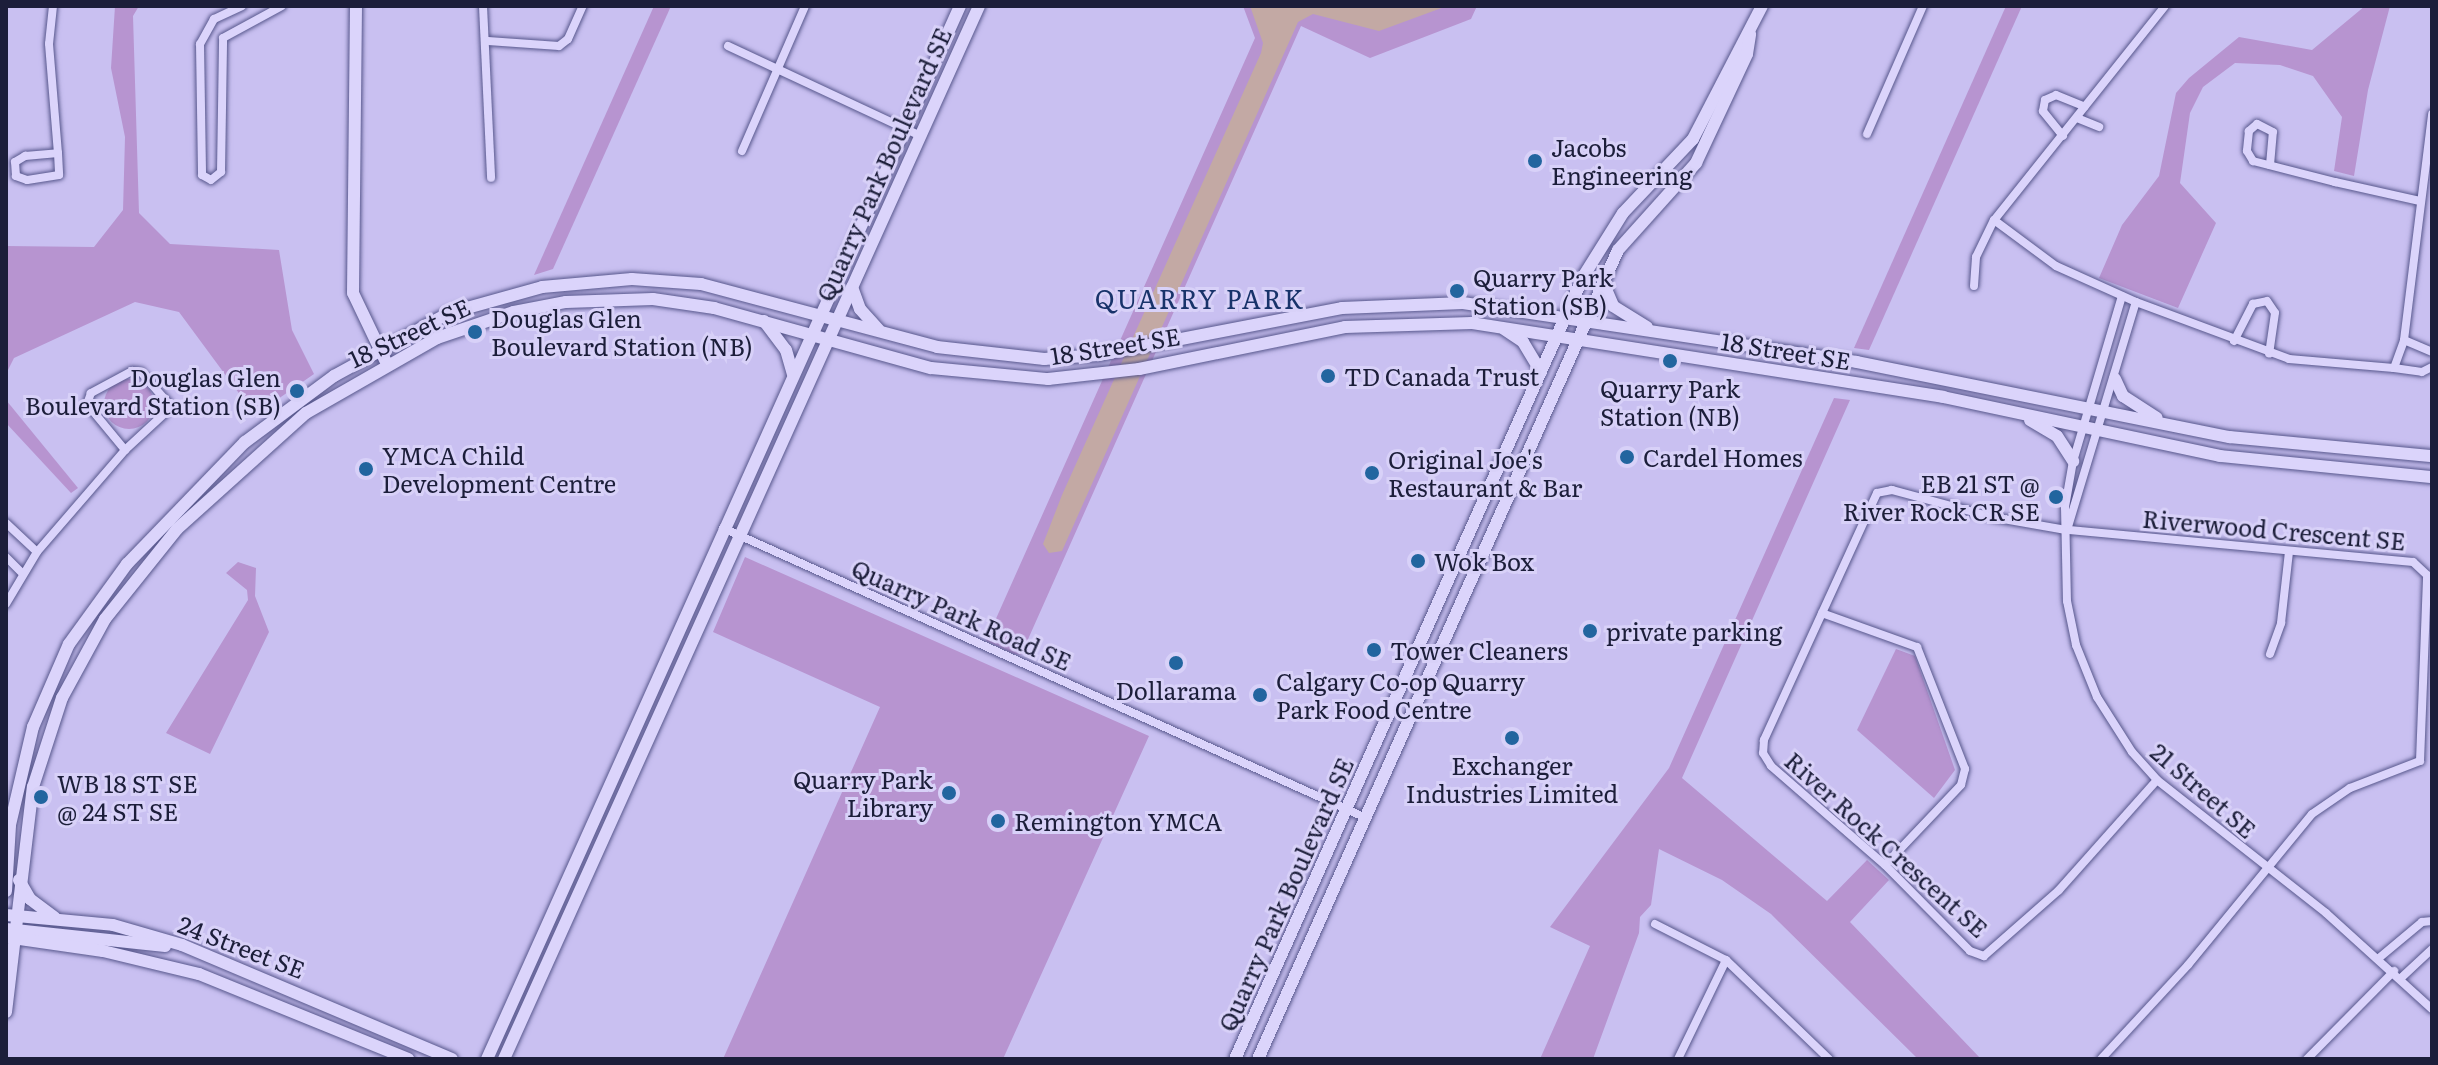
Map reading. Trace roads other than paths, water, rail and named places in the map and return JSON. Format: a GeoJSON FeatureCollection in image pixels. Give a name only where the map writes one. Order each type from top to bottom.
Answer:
{"type":"FeatureCollection","features":[{"type":"Feature","properties":{"kind":"main road"},"geometry":{"type":"LineString","coordinates":[[356,6],[353,293],[386,362]]}},
{"type":"Feature","properties":{"kind":"main road","name":"Quarry Park Boulevard SE"},"geometry":{"type":"LineString","coordinates":[[812,336],[960,6]]}},
{"type":"Feature","properties":{"kind":"main road","name":"Quarry Park Boulevard SE"},"geometry":{"type":"LineString","coordinates":[[826,340],[838,320],[979,6]]}},
{"type":"Feature","properties":{"kind":"main road","name":"Quarry Park Boulevard SE"},"geometry":{"type":"LineString","coordinates":[[1235,1059],[1603,239],[1693,139],[1762,6]]}},
{"type":"Feature","properties":{"kind":"main road","name":"Quarry Park Boulevard SE"},"geometry":{"type":"LineString","coordinates":[[1258,1059],[1618,250],[1696,163],[1747,54],[1751,31]]}},
{"type":"Feature","properties":{"kind":"main road","name":"18 Street SE"},"geometry":{"type":"LineString","coordinates":[[6,891],[8,828],[33,727],[69,644],[99,598],[163,523],[245,442],[378,347],[481,302],[542,287],[601,281],[701,284],[964,352],[1044,359],[1098,355],[1381,303],[1463,303],[1886,367],[2170,426],[2319,449],[2432,456]]}},
{"type":"Feature","properties":{"kind":"main road"},"geometry":{"type":"LineString","coordinates":[[1603,282],[1613,306],[1661,333]]}},
{"type":"Feature","properties":{"kind":"main road"},"geometry":{"type":"LineString","coordinates":[[852,287],[865,317],[885,334]]}},
{"type":"Feature","properties":{"kind":"main road","name":"18 Street SE"},"geometry":{"type":"LineString","coordinates":[[6,1012],[11,927],[23,838],[44,746],[79,662],[105,619],[177,529],[224,481],[306,413],[386,362],[474,323],[566,302],[653,299],[764,321],[826,340],[968,375],[1048,379],[1139,369],[1345,327],[1439,322],[1501,327],[2017,413],[2278,465],[2432,477]]}},
{"type":"Feature","properties":{"kind":"main road"},"geometry":{"type":"LineString","coordinates":[[764,321],[786,350],[793,374]]}},
{"type":"Feature","properties":{"kind":"main road"},"geometry":{"type":"LineString","coordinates":[[1501,327],[1523,342],[1541,372]]}},
{"type":"Feature","properties":{"kind":"main road"},"geometry":{"type":"LineString","coordinates":[[487,1059],[624,747],[812,336]]}},
{"type":"Feature","properties":{"kind":"main road"},"geometry":{"type":"LineString","coordinates":[[509,1056],[639,754],[826,340]]}},
{"type":"Feature","properties":{"kind":"main road"},"geometry":{"type":"LineString","coordinates":[[2115,379],[2131,403],[2170,426]]}},
{"type":"Feature","properties":{"kind":"main road"},"geometry":{"type":"LineString","coordinates":[[2017,413],[2057,436],[2073,461]]}},
{"type":"Feature","properties":{"kind":"main road"},"geometry":{"type":"LineString","coordinates":[[624,747],[639,754]]}},
{"type":"Feature","properties":{"kind":"main road"},"geometry":{"type":"LineString","coordinates":[[19,880],[30,899],[55,918]]}},
{"type":"Feature","properties":{"kind":"main road","name":"24 Street SE"},"geometry":{"type":"LineString","coordinates":[[11,927],[55,918],[113,925],[182,945],[452,1059]]}},
{"type":"Feature","properties":{"kind":"main road"},"geometry":{"type":"LineString","coordinates":[[11,927],[182,945]]}},
{"type":"Feature","properties":{"kind":"main road","name":"24 Street SE"},"geometry":{"type":"LineString","coordinates":[[11,927],[199,974],[408,1059]]}},
{"type":"Feature","properties":{"kind":"street"},"geometry":{"type":"LineString","coordinates":[[53,6],[49,44],[58,153],[59,175],[27,180],[16,176],[15,162],[25,156],[58,153]]}},
{"type":"Feature","properties":{"kind":"street"},"geometry":{"type":"LineString","coordinates":[[214,19],[226,34],[221,172],[211,180],[202,175],[200,44],[214,19],[242,6]]}},
{"type":"Feature","properties":{"kind":"street"},"geometry":{"type":"LineString","coordinates":[[226,34],[282,6]]}},
{"type":"Feature","properties":{"kind":"street"},"geometry":{"type":"LineString","coordinates":[[483,6],[488,41],[491,178]]}},
{"type":"Feature","properties":{"kind":"street"},"geometry":{"type":"LineString","coordinates":[[488,41],[559,46],[568,39],[583,6]]}},
{"type":"Feature","properties":{"kind":"street"},"geometry":{"type":"LineString","coordinates":[[742,151],[805,6]]}},
{"type":"Feature","properties":{"kind":"street"},"geometry":{"type":"LineString","coordinates":[[1867,134],[1923,6]]}},
{"type":"Feature","properties":{"kind":"street"},"geometry":{"type":"LineString","coordinates":[[1974,286],[1976,257],[1994,220],[2077,118],[2154,9],[2165,6]]}},
{"type":"Feature","properties":{"kind":"street"},"geometry":{"type":"LineString","coordinates":[[728,46],[921,136]]}},
{"type":"Feature","properties":{"kind":"street"},"geometry":{"type":"LineString","coordinates":[[2063,136],[2043,111],[2045,100],[2056,95],[2085,107]]}},
{"type":"Feature","properties":{"kind":"street"},"geometry":{"type":"LineString","coordinates":[[203,108],[223,108]]}},
{"type":"Feature","properties":{"kind":"street"},"geometry":{"type":"LineString","coordinates":[[2394,368],[2404,340],[2432,114]]}},
{"type":"Feature","properties":{"kind":"street"},"geometry":{"type":"LineString","coordinates":[[2077,118],[2099,127]]}},
{"type":"Feature","properties":{"kind":"street"},"geometry":{"type":"LineString","coordinates":[[2270,165],[2273,132],[2257,124],[2249,131],[2248,156],[2270,165],[2420,201]]}},
{"type":"Feature","properties":{"kind":"street"},"geometry":{"type":"LineString","coordinates":[[1994,220],[2056,266],[2136,302],[2269,354],[2347,367],[2422,372],[2432,367]]}},
{"type":"Feature","properties":{"kind":"street","name":"21 Street SE"},"geometry":{"type":"LineString","coordinates":[[2122,296],[2073,461],[2066,530],[2066,585],[2076,645],[2097,697],[2132,752],[2157,780],[2379,958],[2432,1009]]}},
{"type":"Feature","properties":{"kind":"street"},"geometry":{"type":"LineString","coordinates":[[2234,341],[2253,304],[2267,301],[2275,313],[2269,354]]}},
{"type":"Feature","properties":{"kind":"street","name":"21 Street SE"},"geometry":{"type":"LineString","coordinates":[[2066,530],[2100,431],[2136,302]]}},
{"type":"Feature","properties":{"kind":"street"},"geometry":{"type":"LineString","coordinates":[[2404,340],[2432,352]]}},
{"type":"Feature","properties":{"kind":"street"},"geometry":{"type":"LineString","coordinates":[[6,604],[37,552],[125,450],[164,414],[168,403],[141,372],[132,371],[91,393],[87,404],[125,450]]}},
{"type":"Feature","properties":{"kind":"street","name":"River Rock Crescent SE"},"geometry":{"type":"LineString","coordinates":[[2066,530],[1881,489],[1822,613],[1763,753],[1771,766],[1885,865],[1970,951],[1984,956],[2059,890],[2157,780]]}},
{"type":"Feature","properties":{"kind":"street"},"geometry":{"type":"LineString","coordinates":[[6,523],[37,552]]}},
{"type":"Feature","properties":{"kind":"street","name":"Quarry Park Road SE"},"geometry":{"type":"LineString","coordinates":[[723,528],[1364,817]]}},
{"type":"Feature","properties":{"kind":"street","name":"Riverwood Crescent SE"},"geometry":{"type":"LineString","coordinates":[[2066,530],[2413,562],[2426,571],[2423,750],[2416,764],[2329,801],[2265,868]]}},
{"type":"Feature","properties":{"kind":"street"},"geometry":{"type":"LineString","coordinates":[[2270,654],[2281,623],[2289,552]]}},
{"type":"Feature","properties":{"kind":"street"},"geometry":{"type":"LineString","coordinates":[[6,557],[22,573]]}},
{"type":"Feature","properties":{"kind":"street"},"geometry":{"type":"LineString","coordinates":[[1822,613],[1917,647],[1965,769],[1961,785],[1885,865]]}},
{"type":"Feature","properties":{"kind":"street"},"geometry":{"type":"LineString","coordinates":[[2101,1059],[2180,974],[2265,868]]}},
{"type":"Feature","properties":{"kind":"street"},"geometry":{"type":"LineString","coordinates":[[2379,958],[2422,922],[2432,921]]}},
{"type":"Feature","properties":{"kind":"street"},"geometry":{"type":"LineString","coordinates":[[1655,924],[1726,960],[1829,1059]]}},
{"type":"Feature","properties":{"kind":"street"},"geometry":{"type":"LineString","coordinates":[[2307,1059],[2398,974],[2432,949]]}},
{"type":"Feature","properties":{"kind":"street"},"geometry":{"type":"LineString","coordinates":[[1678,1059],[1726,960]]}},
{"type":"Feature","properties":{"kind":"place","name":"Jacobs Engineering"},"geometry":{"type":"Point","coordinates":[1535,161]}},
{"type":"Feature","properties":{"kind":"place","name":"Quarry Park Station (SB)"},"geometry":{"type":"Point","coordinates":[1457,291]}},
{"type":"Feature","properties":{"kind":"place","name":"Douglas Glen Boulevard Station (NB)"},"geometry":{"type":"Point","coordinates":[475,332]}},
{"type":"Feature","properties":{"kind":"place","name":"Quarry Park Station (NB)"},"geometry":{"type":"Point","coordinates":[1670,361]}},
{"type":"Feature","properties":{"kind":"place","name":"TD Canada Trust"},"geometry":{"type":"Point","coordinates":[1328,376]}},
{"type":"Feature","properties":{"kind":"place","name":"Douglas Glen Boulevard Station (SB)"},"geometry":{"type":"Point","coordinates":[297,391]}},
{"type":"Feature","properties":{"kind":"place","name":"Cardel Homes"},"geometry":{"type":"Point","coordinates":[1627,457]}},
{"type":"Feature","properties":{"kind":"place","name":"YMCA Child Development Centre"},"geometry":{"type":"Point","coordinates":[366,469]}},
{"type":"Feature","properties":{"kind":"place","name":"Original Joe's Restaurant & Bar"},"geometry":{"type":"Point","coordinates":[1372,473]}},
{"type":"Feature","properties":{"kind":"place","name":"EB 21 ST @ River Rock CR SE"},"geometry":{"type":"Point","coordinates":[2056,497]}},
{"type":"Feature","properties":{"kind":"place","name":"Wok Box"},"geometry":{"type":"Point","coordinates":[1418,561]}},
{"type":"Feature","properties":{"kind":"place","name":"private parking"},"geometry":{"type":"Point","coordinates":[1590,631]}},
{"type":"Feature","properties":{"kind":"place","name":"Tower Cleaners"},"geometry":{"type":"Point","coordinates":[1374,650]}},
{"type":"Feature","properties":{"kind":"place","name":"Dollarama"},"geometry":{"type":"Point","coordinates":[1176,663]}},
{"type":"Feature","properties":{"kind":"place","name":"Calgary Co-op Quarry Park Food Centre"},"geometry":{"type":"Point","coordinates":[1260,695]}},
{"type":"Feature","properties":{"kind":"place","name":"Exchanger Industries Limited"},"geometry":{"type":"Point","coordinates":[1512,738]}},
{"type":"Feature","properties":{"kind":"place","name":"Quarry Park Library"},"geometry":{"type":"Point","coordinates":[949,793]}},
{"type":"Feature","properties":{"kind":"place","name":"WB 18 ST SE @ 24 ST SE"},"geometry":{"type":"Point","coordinates":[41,797]}},
{"type":"Feature","properties":{"kind":"place","name":"Remington YMCA"},"geometry":{"type":"Point","coordinates":[998,821]}},
{"type":"Feature","properties":{"kind":"district","name":"QUARRY PARK"},"geometry":{"type":"Point","coordinates":[1200,298]}}]}
